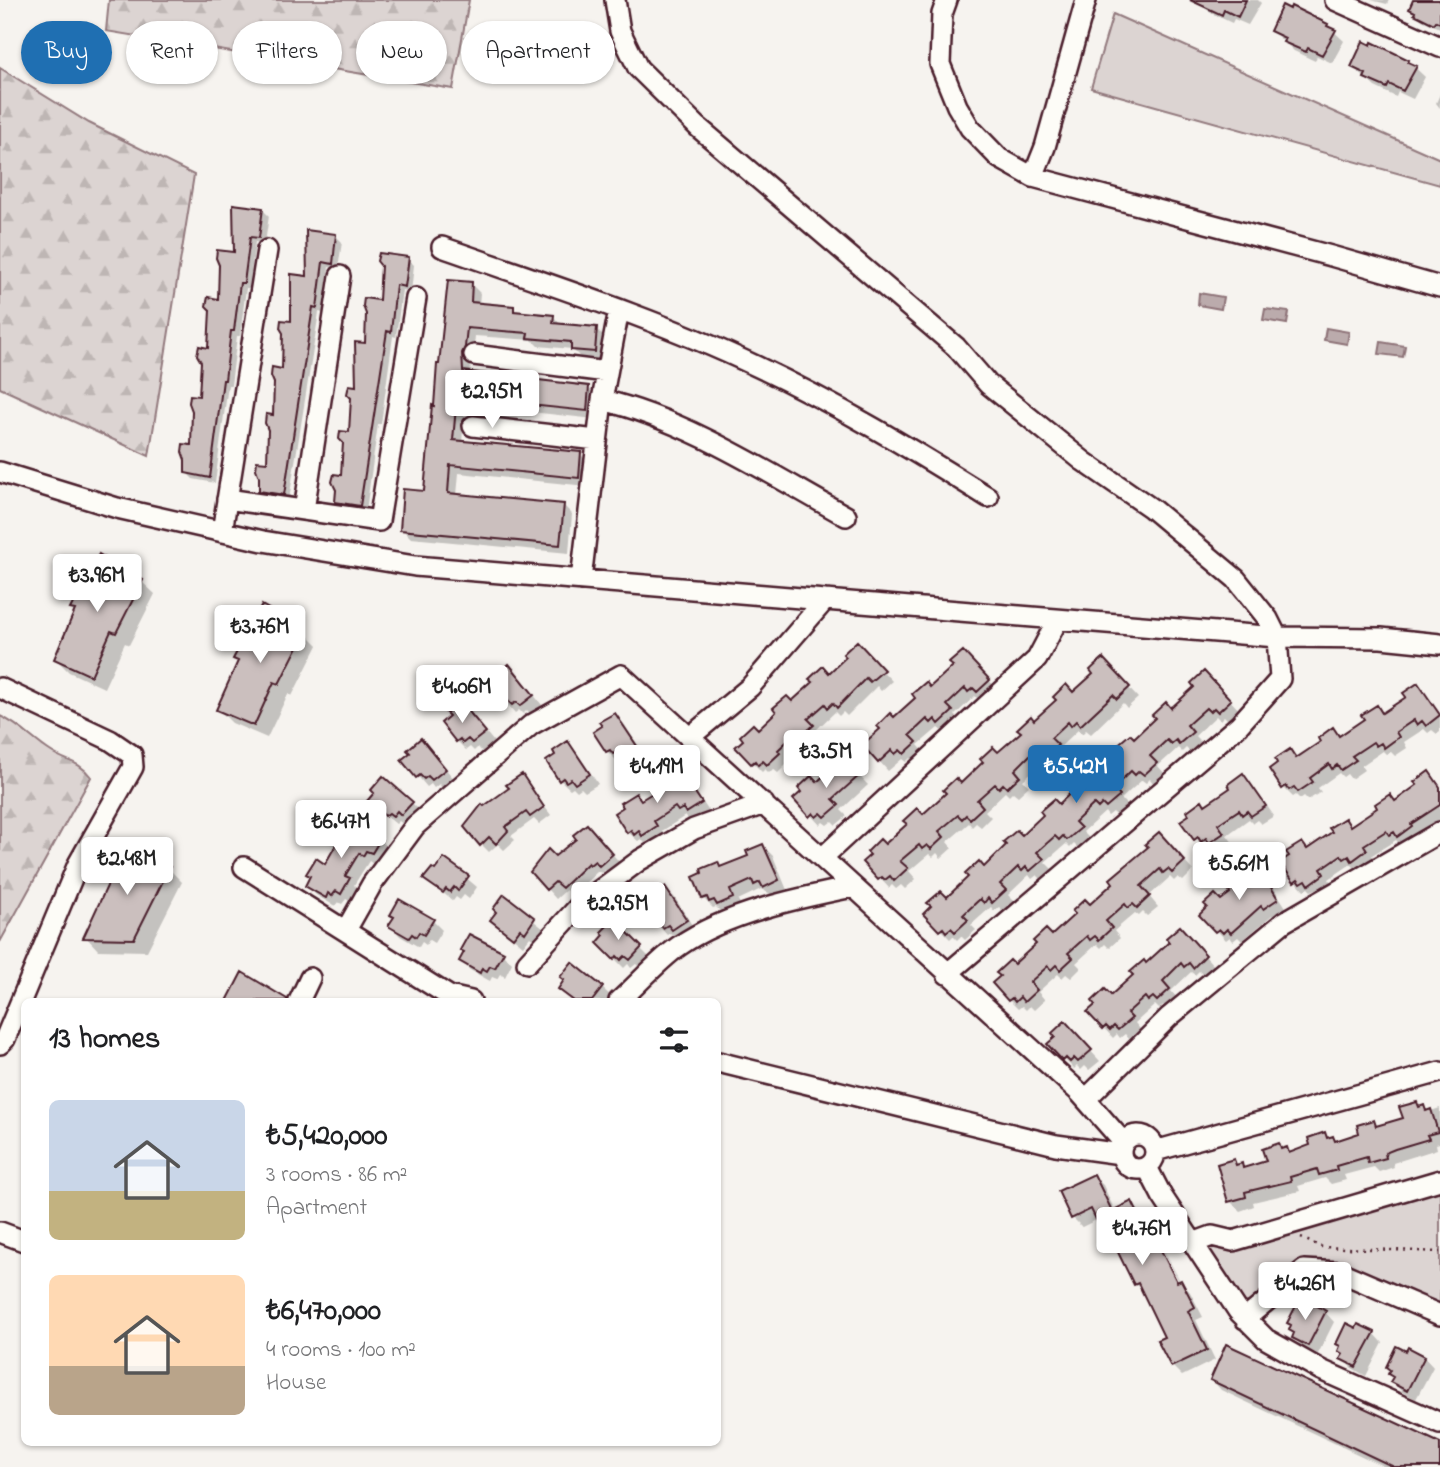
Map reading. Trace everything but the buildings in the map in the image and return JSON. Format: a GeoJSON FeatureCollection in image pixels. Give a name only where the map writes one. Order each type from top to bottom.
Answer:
{"type":"FeatureCollection","features":[{"type":"Feature","properties":{"kind":"street"},"geometry":{"type":"LineString","coordinates":[[615,0],[620,31],[638,68],[699,128],[956,347],[988,384],[1083,461],[1151,508],[1236,579],[1268,619],[1277,637],[1280,680],[1238,724],[947,974]]}},
{"type":"Feature","properties":{"kind":"street"},"geometry":{"type":"LineString","coordinates":[[947,0],[942,14],[940,64],[957,106],[970,128],[999,158],[1032,177],[1440,287]]}},
{"type":"Feature","properties":{"kind":"street"},"geometry":{"type":"LineString","coordinates":[[1032,177],[1045,147],[1086,0]]}},
{"type":"Feature","properties":{"kind":"street"},"geometry":{"type":"LineString","coordinates":[[1335,0],[1440,47]]}},
{"type":"Feature","properties":{"kind":"street"},"geometry":{"type":"LineString","coordinates":[[442,247],[659,324],[768,372],[875,427],[988,497]]}},
{"type":"Feature","properties":{"kind":"street"},"geometry":{"type":"LineString","coordinates":[[222,532],[267,250]]}},
{"type":"Feature","properties":{"kind":"street"},"geometry":{"type":"LineString","coordinates":[[304,510],[340,276]]}},
{"type":"Feature","properties":{"kind":"street"},"geometry":{"type":"LineString","coordinates":[[227,499],[379,522],[416,299]]}},
{"type":"Feature","properties":{"kind":"street"},"geometry":{"type":"LineString","coordinates":[[581,580],[602,400],[619,310]]}},
{"type":"Feature","properties":{"kind":"street"},"geometry":{"type":"LineString","coordinates":[[474,355],[607,372]]}},
{"type":"Feature","properties":{"kind":"street"},"geometry":{"type":"LineString","coordinates":[[602,400],[653,416],[710,442],[846,516]]}},
{"type":"Feature","properties":{"kind":"street"},"geometry":{"type":"LineString","coordinates":[[473,426],[597,440]]}},
{"type":"Feature","properties":{"kind":"street"},"geometry":{"type":"LineString","coordinates":[[0,472],[117,508],[222,532],[415,566],[1057,621],[1277,637],[1381,638],[1440,644]]}},
{"type":"Feature","properties":{"kind":"street"},"geometry":{"type":"LineString","coordinates":[[690,737],[750,687],[825,600]]}},
{"type":"Feature","properties":{"kind":"street"},"geometry":{"type":"LineString","coordinates":[[822,858],[1037,659],[1057,621]]}},
{"type":"Feature","properties":{"kind":"street"},"geometry":{"type":"LineString","coordinates":[[346,930],[372,884],[415,825],[531,725],[621,675],[1086,1099],[1123,1149],[1126,1164],[1131,1168],[1142,1169],[1151,1159],[1440,1072]]}},
{"type":"Feature","properties":{"kind":"street"},"geometry":{"type":"LineString","coordinates":[[0,688],[110,740],[132,755],[134,761],[78,863],[22,998]]}},
{"type":"Feature","properties":{"kind":"street"},"geometry":{"type":"LineString","coordinates":[[527,963],[581,904],[640,860],[694,829],[764,804]]}},
{"type":"Feature","properties":{"kind":"street"},"geometry":{"type":"LineString","coordinates":[[1086,1099],[1169,1017],[1284,922],[1440,832]]}},
{"type":"Feature","properties":{"kind":"street"},"geometry":{"type":"LineString","coordinates":[[244,867],[449,996],[458,998]]}},
{"type":"Feature","properties":{"kind":"street"},"geometry":{"type":"LineString","coordinates":[[622,998],[679,946],[730,919],[805,897],[853,887]]}},
{"type":"Feature","properties":{"kind":"street"},"geometry":{"type":"LineString","coordinates":[[300,998],[310,978]]}},
{"type":"Feature","properties":{"kind":"street"},"geometry":{"type":"LineString","coordinates":[[0,1044],[5,1039],[21,1000]]}},
{"type":"Feature","properties":{"kind":"street"},"geometry":{"type":"LineString","coordinates":[[721,1063],[1056,1146],[1123,1149]]}},
{"type":"Feature","properties":{"kind":"street"},"geometry":{"type":"LineString","coordinates":[[1123,1149],[1132,1136],[1143,1136],[1152,1142],[1151,1159],[1162,1196],[1238,1311],[1266,1339],[1321,1370],[1440,1423]]}},
{"type":"Feature","properties":{"kind":"street"},"geometry":{"type":"LineString","coordinates":[[1193,1243],[1212,1237],[1233,1241],[1440,1180]]}},
{"type":"Feature","properties":{"kind":"street"},"geometry":{"type":"LineString","coordinates":[[0,1232],[21,1240]]}},
{"type":"Feature","properties":{"kind":"street"},"geometry":{"type":"LineString","coordinates":[[1245,1319],[1304,1270],[1340,1272],[1440,1315]]}},
{"type":"Feature","properties":{"kind":"path"},"geometry":{"type":"LineString","coordinates":[[1292,1224],[1297,1236],[1305,1242],[1322,1247],[1440,1252]]}},
{"type":"Feature","properties":{"kind":"green space"},"geometry":{"type":"Polygon","coordinates":[[[109,0],[469,0],[465,21],[461,21],[461,44],[453,89],[423,84],[447,84],[447,21],[356,21],[356,73],[342,70],[342,21],[232,21],[232,52],[218,50],[218,21],[126,21],[126,34],[112,32],[112,21],[107,21],[109,0]]]}},
{"type":"Feature","properties":{"kind":"green space"},"geometry":{"type":"Polygon","coordinates":[[[1113,14],[1440,159],[1440,185],[1091,88],[1113,14]]]}},
{"type":"Feature","properties":{"kind":"green space"},"geometry":{"type":"Polygon","coordinates":[[[0,68],[21,81],[21,84],[26,84],[89,123],[194,175],[149,456],[0,388],[0,68]]]}},
{"type":"Feature","properties":{"kind":"green space"},"geometry":{"type":"Polygon","coordinates":[[[0,716],[56,755],[77,764],[91,777],[0,942],[0,716]]]}},
{"type":"Feature","properties":{"kind":"green space"},"geometry":{"type":"Polygon","coordinates":[[[1440,1187],[1440,1307],[1312,1261],[1257,1302],[1243,1302],[1207,1247],[1233,1248],[1440,1187]]]}},
{"type":"Feature","properties":{"kind":"shaded area"},"geometry":{"type":"Polygon","coordinates":[[[1199,293],[1223,297],[1221,309],[1198,305],[1199,293]]]}},
{"type":"Feature","properties":{"kind":"shaded area"},"geometry":{"type":"Polygon","coordinates":[[[1265,309],[1289,312],[1287,324],[1263,320],[1265,309]]]}},
{"type":"Feature","properties":{"kind":"shaded area"},"geometry":{"type":"Polygon","coordinates":[[[1326,328],[1349,332],[1347,344],[1324,340],[1326,328]]]}},
{"type":"Feature","properties":{"kind":"shaded area"},"geometry":{"type":"Polygon","coordinates":[[[1381,342],[1405,346],[1403,357],[1379,354],[1381,342]]]}}]}
